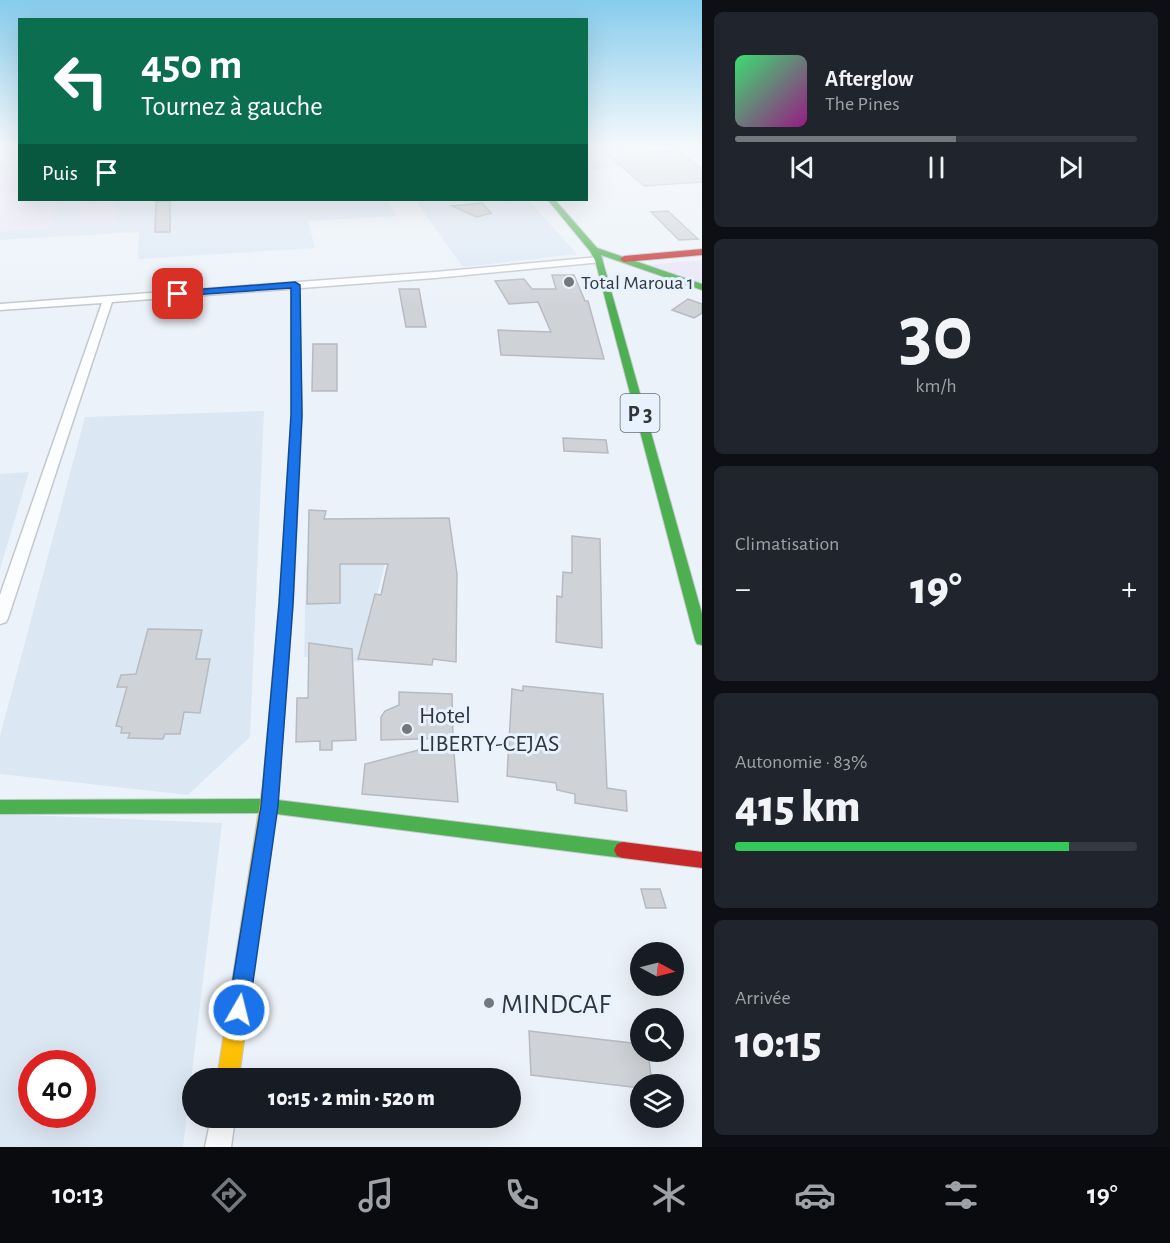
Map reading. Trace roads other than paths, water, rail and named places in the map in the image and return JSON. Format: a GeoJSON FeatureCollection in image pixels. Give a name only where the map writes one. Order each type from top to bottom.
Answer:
{"type":"FeatureCollection","features":[{"type":"Feature","properties":{"kind":"street","name":"P 3"},"geometry":{"type":"LineString","coordinates":[[552,201],[597,255],[702,640]]}},
{"type":"Feature","properties":{"kind":"street"},"geometry":{"type":"LineString","coordinates":[[624,259],[702,252]]}},
{"type":"Feature","properties":{"kind":"street"},"geometry":{"type":"LineString","coordinates":[[0,307],[295,285],[597,255],[624,259],[702,287]]}},
{"type":"Feature","properties":{"kind":"street"},"geometry":{"type":"LineString","coordinates":[[230,1068],[270,806],[286,604],[297,415],[295,285]]}},
{"type":"Feature","properties":{"kind":"street"},"geometry":{"type":"LineString","coordinates":[[0,618],[108,299]]}},
{"type":"Feature","properties":{"kind":"street"},"geometry":{"type":"LineString","coordinates":[[0,807],[270,806],[702,860]]}},
{"type":"Feature","properties":{"kind":"street"},"geometry":{"type":"LineString","coordinates":[[218,1147],[221,1128]]}},
{"type":"Feature","properties":{"kind":"place","name":"Total Maroua 1"},"geometry":{"type":"Point","coordinates":[569,282]}},
{"type":"Feature","properties":{"kind":"place","name":"Hotel LIBERTY-CEJAS"},"geometry":{"type":"Point","coordinates":[407,729]}},
{"type":"Feature","properties":{"kind":"place","name":"MINDCAF"},"geometry":{"type":"Point","coordinates":[489,1003]}}]}
